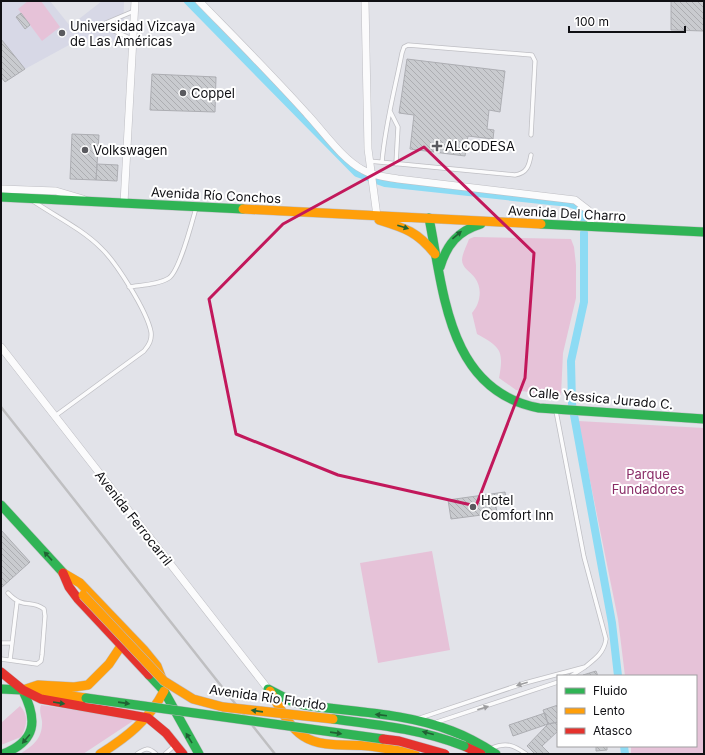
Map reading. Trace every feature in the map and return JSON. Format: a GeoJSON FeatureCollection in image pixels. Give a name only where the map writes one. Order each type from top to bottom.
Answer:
{"type":"FeatureCollection","features":[{"type":"Feature","properties":{"kind":"main road","name":"Avenida Río Conchos"},"geometry":{"type":"LineString","coordinates":[[1,197],[429,218]]}},
{"type":"Feature","properties":{"kind":"main road"},"geometry":{"type":"LineString","coordinates":[[366,215],[413,231],[424,240],[437,256]]}},
{"type":"Feature","properties":{"kind":"main road","name":"Avenida Del Charro"},"geometry":{"type":"LineString","coordinates":[[429,218],[704,232]]}},
{"type":"Feature","properties":{"kind":"main road","name":"Calle Yessica Jurado C."},"geometry":{"type":"LineString","coordinates":[[429,218],[440,269],[458,339],[464,355],[474,369],[495,391],[507,399],[536,408],[704,419]]}},
{"type":"Feature","properties":{"kind":"main road"},"geometry":{"type":"LineString","coordinates":[[440,269],[447,247],[455,235],[473,226],[492,222]]}},
{"type":"Feature","properties":{"kind":"main road"},"geometry":{"type":"LineString","coordinates":[[1,505],[63,573],[73,592],[121,646],[164,691],[199,754]]}},
{"type":"Feature","properties":{"kind":"main road"},"geometry":{"type":"LineString","coordinates":[[63,573],[80,583],[154,661],[161,673],[164,691],[148,718],[133,732],[100,754]]}},
{"type":"Feature","properties":{"kind":"main road","name":"Avenida Río Florido"},"geometry":{"type":"LineString","coordinates":[[63,573],[164,681],[193,698],[223,707],[400,727],[438,736],[464,746],[488,752]]}},
{"type":"Feature","properties":{"kind":"main road"},"geometry":{"type":"LineString","coordinates":[[1,689],[23,690],[38,685],[74,687],[88,685],[109,664],[121,646]]}},
{"type":"Feature","properties":{"kind":"main road"},"geometry":{"type":"LineString","coordinates":[[1,672],[23,690],[48,701],[133,714],[148,718],[159,726],[183,754]]}},
{"type":"Feature","properties":{"kind":"main road"},"geometry":{"type":"LineString","coordinates":[[268,689],[293,702],[322,708],[415,720],[432,724],[460,733],[488,752]]}},
{"type":"Feature","properties":{"kind":"main road"},"geometry":{"type":"LineString","coordinates":[[268,689],[290,721],[303,735],[315,741],[375,746],[415,754]]}},
{"type":"Feature","properties":{"kind":"main road"},"geometry":{"type":"LineString","coordinates":[[5,754],[16,748],[27,739],[33,725],[32,708],[23,690]]}},
{"type":"Feature","properties":{"kind":"main road","name":"Avenida Río Florido"},"geometry":{"type":"LineString","coordinates":[[23,690],[399,741],[445,754]]}},
{"type":"Feature","properties":{"kind":"main road"},"geometry":{"type":"LineString","coordinates":[[322,708],[313,715],[310,725],[314,732],[325,742]]}},
{"type":"Feature","properties":{"kind":"street"},"geometry":{"type":"LineString","coordinates":[[124,203],[135,1]]}},
{"type":"Feature","properties":{"kind":"street"},"geometry":{"type":"LineString","coordinates":[[199,1],[350,161],[362,170],[371,174],[575,200],[588,210],[592,227]]}},
{"type":"Feature","properties":{"kind":"street"},"geometry":{"type":"LineString","coordinates":[[365,1],[369,161],[377,216]]}},
{"type":"Feature","properties":{"kind":"street"},"geometry":{"type":"LineString","coordinates":[[1,189],[56,191],[67,193],[89,202]]}},
{"type":"Feature","properties":{"kind":"street","name":"Avenida Ferrocarril"},"geometry":{"type":"LineString","coordinates":[[1,347],[268,689]]}},
{"type":"Feature","properties":{"kind":"lane"},"geometry":{"type":"LineString","coordinates":[[133,39],[101,25],[135,11]]}},
{"type":"Feature","properties":{"kind":"lane"},"geometry":{"type":"LineString","coordinates":[[382,162],[385,127],[390,111],[402,53],[406,46],[532,54],[535,61],[531,135]]}},
{"type":"Feature","properties":{"kind":"lane"},"geometry":{"type":"LineString","coordinates":[[390,111],[398,127],[396,164]]}},
{"type":"Feature","properties":{"kind":"lane"},"geometry":{"type":"LineString","coordinates":[[369,161],[515,175],[525,171],[531,155]]}},
{"type":"Feature","properties":{"kind":"lane"},"geometry":{"type":"LineString","coordinates":[[28,198],[101,247],[129,287],[150,330],[150,344],[138,356],[55,416]]}},
{"type":"Feature","properties":{"kind":"lane"},"geometry":{"type":"LineString","coordinates":[[129,287],[158,282],[172,275],[183,248],[196,207]]}},
{"type":"Feature","properties":{"kind":"lane"},"geometry":{"type":"LineString","coordinates":[[556,410],[584,557],[606,639],[599,656],[573,675]]}},
{"type":"Feature","properties":{"kind":"lane"},"geometry":{"type":"LineString","coordinates":[[1,659],[37,664],[42,658],[45,612],[38,606],[17,602],[8,593]]}},
{"type":"Feature","properties":{"kind":"lane"},"geometry":{"type":"LineString","coordinates":[[10,660],[17,602]]}},
{"type":"Feature","properties":{"kind":"lane"},"geometry":{"type":"LineString","coordinates":[[1,642],[12,643]]}},
{"type":"Feature","properties":{"kind":"lane"},"geometry":{"type":"LineString","coordinates":[[415,720],[541,678],[585,667]]}},
{"type":"Feature","properties":{"kind":"lane"},"geometry":{"type":"LineString","coordinates":[[541,678],[544,687]]}},
{"type":"Feature","properties":{"kind":"lane"},"geometry":{"type":"LineString","coordinates":[[432,724],[508,700],[557,682]]}},
{"type":"Feature","properties":{"kind":"lane"},"geometry":{"type":"LineString","coordinates":[[504,690],[508,700]]}},
{"type":"Feature","properties":{"kind":"lane"},"geometry":{"type":"LineString","coordinates":[[468,702],[472,711]]}},
{"type":"Feature","properties":{"kind":"lane"},"geometry":{"type":"LineString","coordinates":[[165,754],[176,744]]}},
{"type":"Feature","properties":{"kind":"lane"},"geometry":{"type":"LineString","coordinates":[[488,752],[501,744],[510,744],[526,754]]}},
{"type":"Feature","properties":{"kind":"lane"},"geometry":{"type":"LineString","coordinates":[[137,754],[147,748],[151,749],[156,754]]}},
{"type":"Feature","properties":{"kind":"highlighted area"},"geometry":{"type":"Polygon","coordinates":[[[424,147],[534,253],[525,378],[476,506],[338,475],[236,434],[209,299],[283,224],[424,147]]]}},
{"type":"Feature","properties":{"kind":"shaded area","name":"Universidad Vizcaya de Las Américas"},"geometry":{"type":"Polygon","coordinates":[[[1,1],[50,1],[70,26],[102,1],[124,1],[123,41],[80,39],[25,69],[1,39],[1,1]]]}},
{"type":"Feature","properties":{"kind":"green space"},"geometry":{"type":"Polygon","coordinates":[[[28,1],[41,1],[60,27],[42,41],[18,9],[28,1]]]}},
{"type":"Feature","properties":{"kind":"green space"},"geometry":{"type":"Polygon","coordinates":[[[474,237],[571,239],[574,247],[576,265],[576,298],[563,353],[561,395],[558,397],[516,390],[499,378],[501,356],[499,351],[491,343],[477,334],[472,313],[479,301],[479,287],[475,278],[462,263],[463,255],[469,239],[474,237]]]}},
{"type":"Feature","properties":{"kind":"green space","name":"Parque Fundadores"},"geometry":{"type":"Polygon","coordinates":[[[578,421],[704,428],[704,754],[631,754],[631,747],[697,747],[697,675],[625,675],[618,619],[578,421]]]}},
{"type":"Feature","properties":{"kind":"green space"},"geometry":{"type":"Polygon","coordinates":[[[432,551],[450,650],[378,663],[360,563],[432,551]]]}},
{"type":"Feature","properties":{"kind":"green space"},"geometry":{"type":"Polygon","coordinates":[[[41,705],[136,719],[83,754],[20,754],[33,745],[39,737],[42,727],[40,711],[41,705]]]}},
{"type":"Feature","properties":{"kind":"green space"},"geometry":{"type":"Polygon","coordinates":[[[20,706],[26,717],[26,725],[23,733],[21,737],[1,745],[1,723],[20,706]]]}},
{"type":"Feature","properties":{"kind":"building"},"geometry":{"type":"Polygon","coordinates":[[[671,1],[704,1],[704,31],[671,30],[671,1]]]}},
{"type":"Feature","properties":{"kind":"building"},"geometry":{"type":"Polygon","coordinates":[[[21,13],[30,25],[25,29],[16,17],[21,13]]]}},
{"type":"Feature","properties":{"kind":"building"},"geometry":{"type":"Polygon","coordinates":[[[1,39],[25,69],[5,82],[1,77],[1,39]]]}},
{"type":"Feature","properties":{"kind":"building","name":"ALCODESA"},"geometry":{"type":"Polygon","coordinates":[[[407,59],[505,71],[500,112],[489,110],[487,129],[494,130],[493,139],[468,136],[465,156],[410,149],[414,115],[399,113],[407,59]]]}},
{"type":"Feature","properties":{"kind":"building","name":"Coppel"},"geometry":{"type":"Polygon","coordinates":[[[152,74],[216,77],[215,112],[150,110],[152,74]]]}},
{"type":"Feature","properties":{"kind":"building","name":"Volkswagen"},"geometry":{"type":"Polygon","coordinates":[[[72,134],[99,135],[96,180],[70,179],[72,134]]]}},
{"type":"Feature","properties":{"kind":"building"},"geometry":{"type":"Polygon","coordinates":[[[97,164],[118,165],[117,181],[96,180],[97,164]]]}},
{"type":"Feature","properties":{"kind":"building","name":"Hotel Comfort Inn"},"geometry":{"type":"Polygon","coordinates":[[[505,492],[506,499],[495,500],[497,513],[451,519],[448,500],[505,492]]]}},
{"type":"Feature","properties":{"kind":"building"},"geometry":{"type":"Polygon","coordinates":[[[1,530],[30,562],[1,588],[1,530]]]}},
{"type":"Feature","properties":{"kind":"building"},"geometry":{"type":"Polygon","coordinates":[[[596,671],[598,675],[583,675],[596,671]]]}},
{"type":"Feature","properties":{"kind":"building"},"geometry":{"type":"Polygon","coordinates":[[[557,705],[557,722],[548,724],[543,710],[557,705]]]}},
{"type":"Feature","properties":{"kind":"building"},"geometry":{"type":"Polygon","coordinates":[[[545,713],[548,724],[513,736],[509,725],[545,713]]]}},
{"type":"Feature","properties":{"kind":"building"},"geometry":{"type":"Polygon","coordinates":[[[557,722],[557,732],[542,746],[550,754],[535,754],[527,746],[548,724],[557,722]]]}},
{"type":"Feature","properties":{"kind":"building"},"geometry":{"type":"Polygon","coordinates":[[[596,747],[607,747],[607,750],[596,751],[596,747]]]}},
{"type":"Feature","properties":{"kind":"waterway"},"geometry":{"type":"LineString","coordinates":[[188,1],[357,173],[385,183],[569,203],[580,208],[584,219]]}},
{"type":"Feature","properties":{"kind":"waterway"},"geometry":{"type":"LineString","coordinates":[[584,233],[584,302],[571,361],[572,404],[612,623],[618,675]]}},
{"type":"Feature","properties":{"kind":"waterway"},"geometry":{"type":"LineString","coordinates":[[624,747],[625,754]]}},
{"type":"Feature","properties":{"kind":"railway"},"geometry":{"type":"LineString","coordinates":[[1,407],[275,754]]}},
{"type":"Feature","properties":{"kind":"traffic: fast"},"geometry":{"type":"LineString","coordinates":[[1,197],[243,209]]}},
{"type":"Feature","properties":{"kind":"traffic: fast"},"geometry":{"type":"LineString","coordinates":[[429,218],[446,307],[456,335],[468,360],[486,382],[509,398],[539,408],[704,419]]}},
{"type":"Feature","properties":{"kind":"traffic: fast"},"geometry":{"type":"LineString","coordinates":[[440,267],[446,252],[454,240],[466,230],[481,224]]}},
{"type":"Feature","properties":{"kind":"traffic: fast"},"geometry":{"type":"LineString","coordinates":[[541,224],[704,232]]}},
{"type":"Feature","properties":{"kind":"traffic: fast"},"geometry":{"type":"LineString","coordinates":[[1,505],[68,578]]}},
{"type":"Feature","properties":{"kind":"traffic: fast"},"geometry":{"type":"LineString","coordinates":[[149,675],[164,691],[199,754]]}},
{"type":"Feature","properties":{"kind":"traffic: fast"},"geometry":{"type":"LineString","coordinates":[[1,689],[23,690]]}},
{"type":"Feature","properties":{"kind":"traffic: fast"},"geometry":{"type":"LineString","coordinates":[[268,689],[293,702],[304,705],[379,714],[416,720],[434,725],[464,736],[496,754]]}},
{"type":"Feature","properties":{"kind":"traffic: fast"},"geometry":{"type":"LineString","coordinates":[[3,754],[22,743],[28,736],[31,729],[31,712],[23,691]]}},
{"type":"Feature","properties":{"kind":"traffic: fast"},"geometry":{"type":"LineString","coordinates":[[86,698],[383,739]]}},
{"type":"Feature","properties":{"kind":"traffic: fast"},"geometry":{"type":"LineString","coordinates":[[333,719],[384,726],[432,735],[464,746]]}},
{"type":"Feature","properties":{"kind":"traffic: slow"},"geometry":{"type":"LineString","coordinates":[[243,209],[541,224]]}},
{"type":"Feature","properties":{"kind":"traffic: slow"},"geometry":{"type":"LineString","coordinates":[[379,220],[404,228],[423,241],[435,254]]}},
{"type":"Feature","properties":{"kind":"traffic: slow"},"geometry":{"type":"LineString","coordinates":[[63,573],[80,583],[144,650],[157,666],[162,679]]}},
{"type":"Feature","properties":{"kind":"traffic: slow"},"geometry":{"type":"LineString","coordinates":[[83,595],[164,681],[193,699],[223,707],[333,719]]}},
{"type":"Feature","properties":{"kind":"traffic: slow"},"geometry":{"type":"LineString","coordinates":[[23,690],[38,685],[74,687],[88,685],[109,664],[121,646]]}},
{"type":"Feature","properties":{"kind":"traffic: slow"},"geometry":{"type":"LineString","coordinates":[[33,691],[86,698]]}},
{"type":"Feature","properties":{"kind":"traffic: slow"},"geometry":{"type":"LineString","coordinates":[[100,754],[136,727],[151,711],[164,691]]}},
{"type":"Feature","properties":{"kind":"traffic: slow"},"geometry":{"type":"LineString","coordinates":[[270,691],[293,727],[310,740],[326,744],[369,746],[415,754]]}},
{"type":"Feature","properties":{"kind":"traffic: jam"},"geometry":{"type":"LineString","coordinates":[[63,573],[69,587],[78,599],[149,675]]}},
{"type":"Feature","properties":{"kind":"traffic: jam"},"geometry":{"type":"LineString","coordinates":[[1,672],[23,690],[41,699],[148,718],[166,733],[183,754]]}},
{"type":"Feature","properties":{"kind":"traffic: jam"},"geometry":{"type":"LineString","coordinates":[[383,739],[399,741],[445,754]]}},
{"type":"Feature","properties":{"kind":"traffic: jam"},"geometry":{"type":"LineString","coordinates":[[464,746],[481,754]]}},
{"type":"Feature","properties":{"kind":"place","name":"Universidad Vizcaya de Las Américas"},"geometry":{"type":"Point","coordinates":[62,33]}},
{"type":"Feature","properties":{"kind":"place","name":"Coppel"},"geometry":{"type":"Point","coordinates":[183,93]}},
{"type":"Feature","properties":{"kind":"place","name":"ALCODESA"},"geometry":{"type":"Point","coordinates":[437,146]}},
{"type":"Feature","properties":{"kind":"place","name":"Volkswagen"},"geometry":{"type":"Point","coordinates":[85,150]}},
{"type":"Feature","properties":{"kind":"place","name":"Hotel Comfort Inn"},"geometry":{"type":"Point","coordinates":[473,507]}}]}
